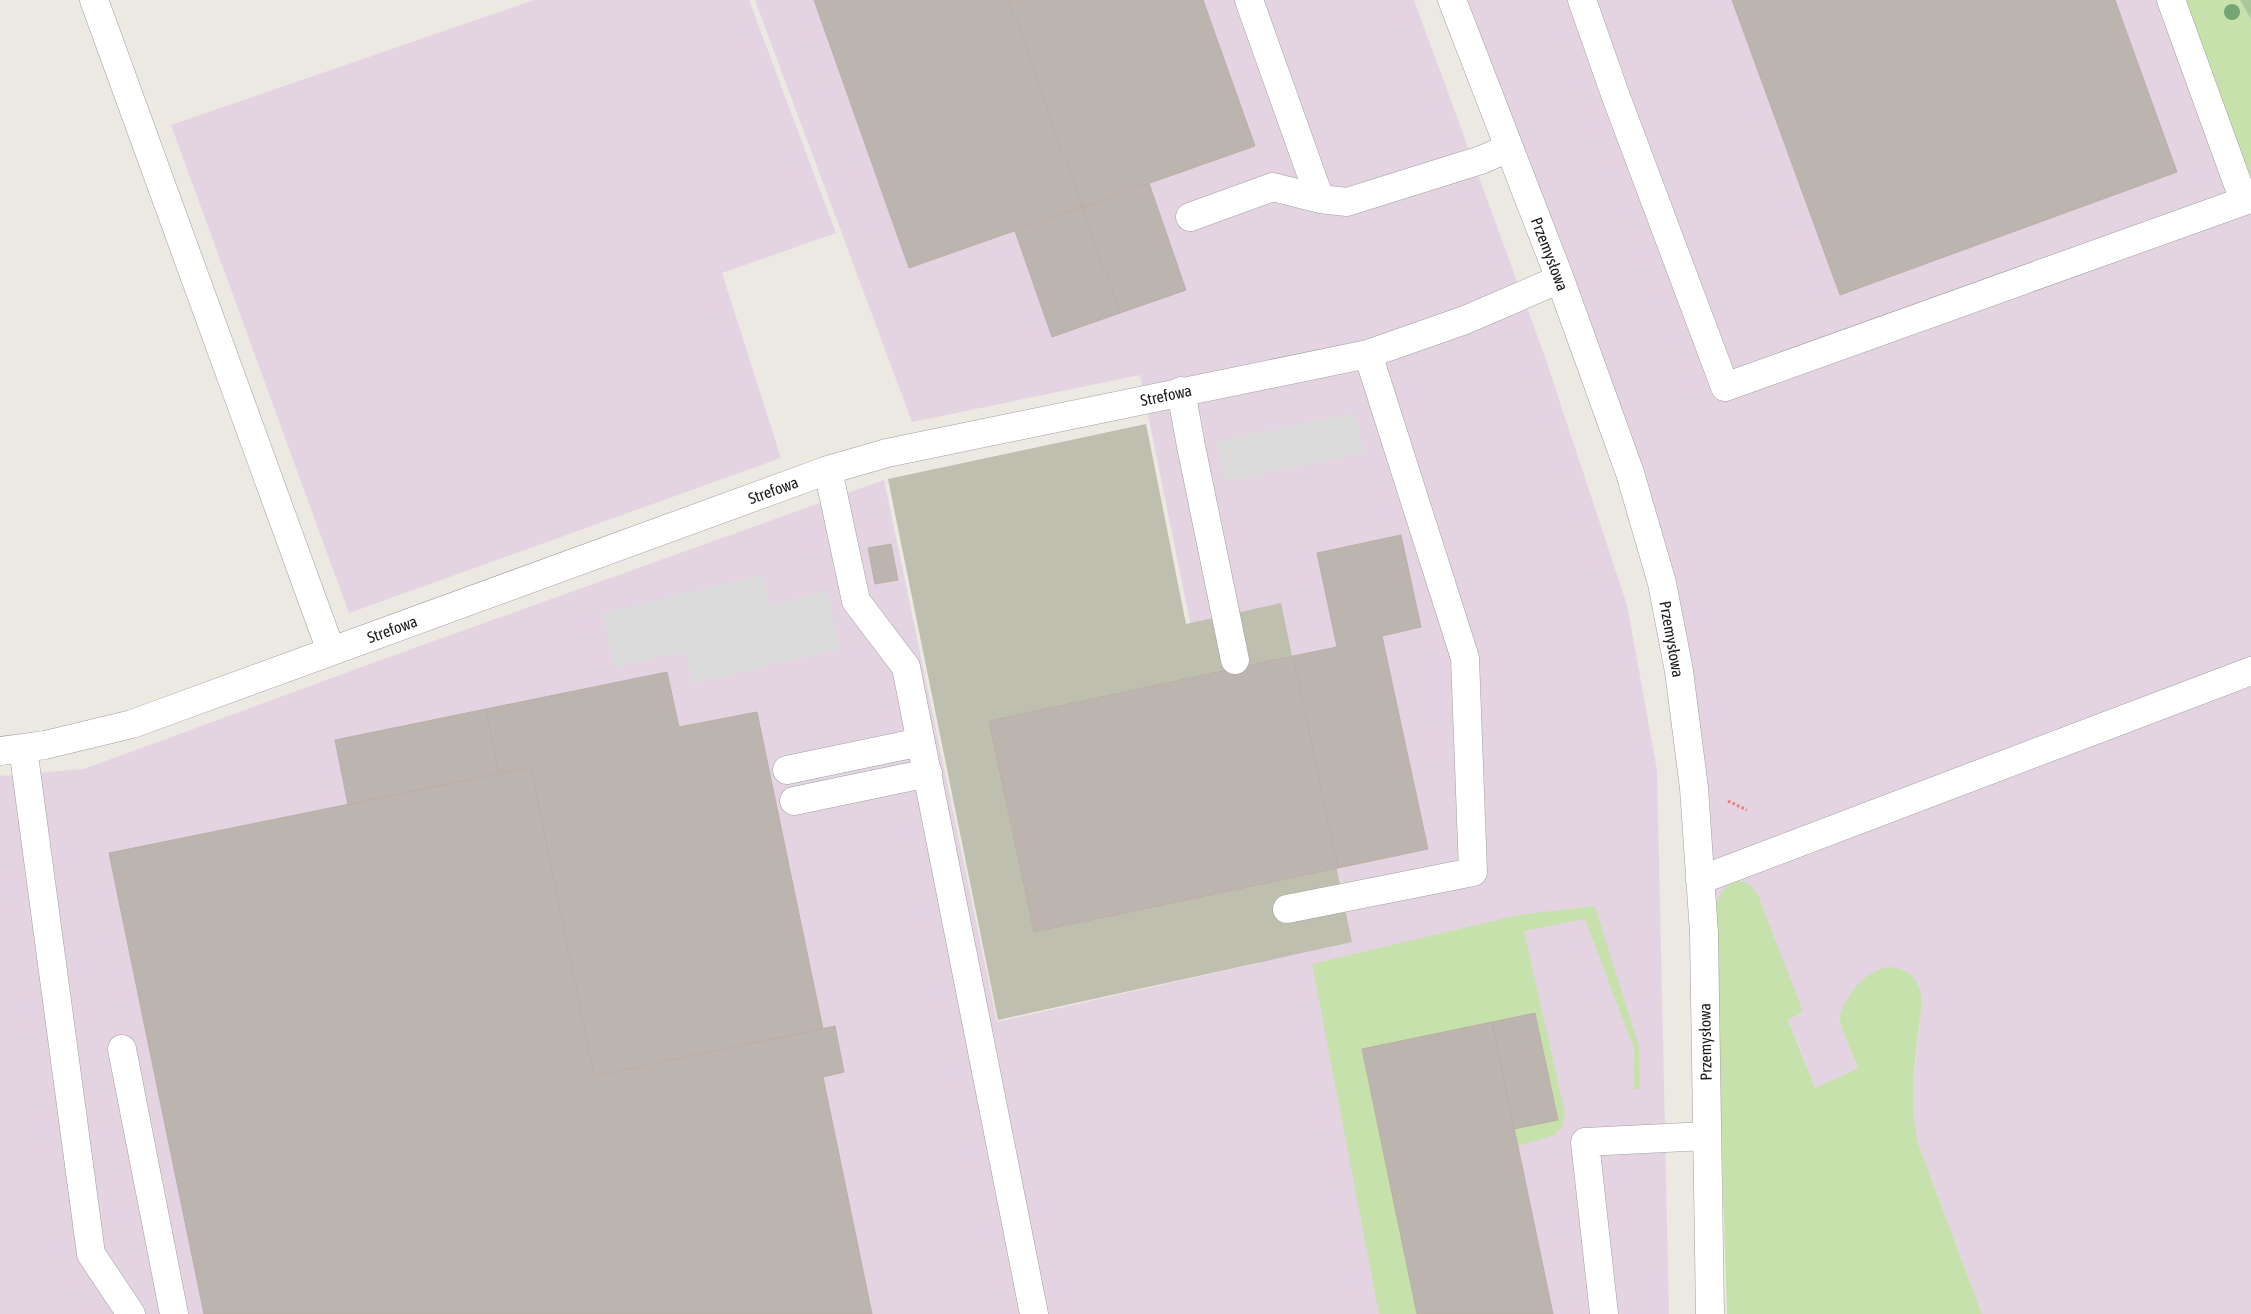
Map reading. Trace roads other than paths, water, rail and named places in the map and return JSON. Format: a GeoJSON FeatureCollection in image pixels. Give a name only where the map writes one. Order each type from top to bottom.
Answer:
{"type":"FeatureCollection","features":[{"type":"Feature","properties":{"kind":"street"},"geometry":{"type":"LineString","coordinates":[[94,0],[331,651]]}},
{"type":"Feature","properties":{"kind":"street"},"geometry":{"type":"LineString","coordinates":[[1249,0],[1320,199]]}},
{"type":"Feature","properties":{"kind":"street","name":"Przemysłowa"},"geometry":{"type":"LineString","coordinates":[[1452,0],[1560,279],[1630,473],[1662,583],[1679,671],[1694,788],[1704,932],[1710,1314]]}},
{"type":"Feature","properties":{"kind":"street"},"geometry":{"type":"LineString","coordinates":[[1582,0],[1618,103],[1725,387],[2247,211],[2171,0]]}},
{"type":"Feature","properties":{"kind":"street"},"geometry":{"type":"LineString","coordinates":[[1190,217],[1273,187],[1320,199],[1347,202],[1481,160],[1509,148]]}},
{"type":"Feature","properties":{"kind":"street","name":"Strefowa"},"geometry":{"type":"LineString","coordinates":[[12,749],[45,745],[132,724],[828,470],[887,453],[1368,354],[1465,320],[1560,279]]}},
{"type":"Feature","properties":{"kind":"street"},"geometry":{"type":"LineString","coordinates":[[1287,909],[1473,872],[1465,658],[1368,354]]}},
{"type":"Feature","properties":{"kind":"street"},"geometry":{"type":"LineString","coordinates":[[1181,391],[1235,660]]}},
{"type":"Feature","properties":{"kind":"street"},"geometry":{"type":"LineString","coordinates":[[828,470],[856,601],[906,667],[1034,1314]]}},
{"type":"Feature","properties":{"kind":"street"},"geometry":{"type":"LineString","coordinates":[[1700,880],[2251,671]]}},
{"type":"Feature","properties":{"kind":"street"},"geometry":{"type":"LineString","coordinates":[[788,770],[921,742]]}},
{"type":"Feature","properties":{"kind":"street"},"geometry":{"type":"LineString","coordinates":[[12,749],[92,1254],[131,1314]]}},
{"type":"Feature","properties":{"kind":"street"},"geometry":{"type":"LineString","coordinates":[[794,801],[928,773]]}},
{"type":"Feature","properties":{"kind":"street"},"geometry":{"type":"LineString","coordinates":[[122,1049],[174,1314]]}},
{"type":"Feature","properties":{"kind":"street"},"geometry":{"type":"LineString","coordinates":[[1604,1314],[1585,1142],[1706,1136]]}}]}
